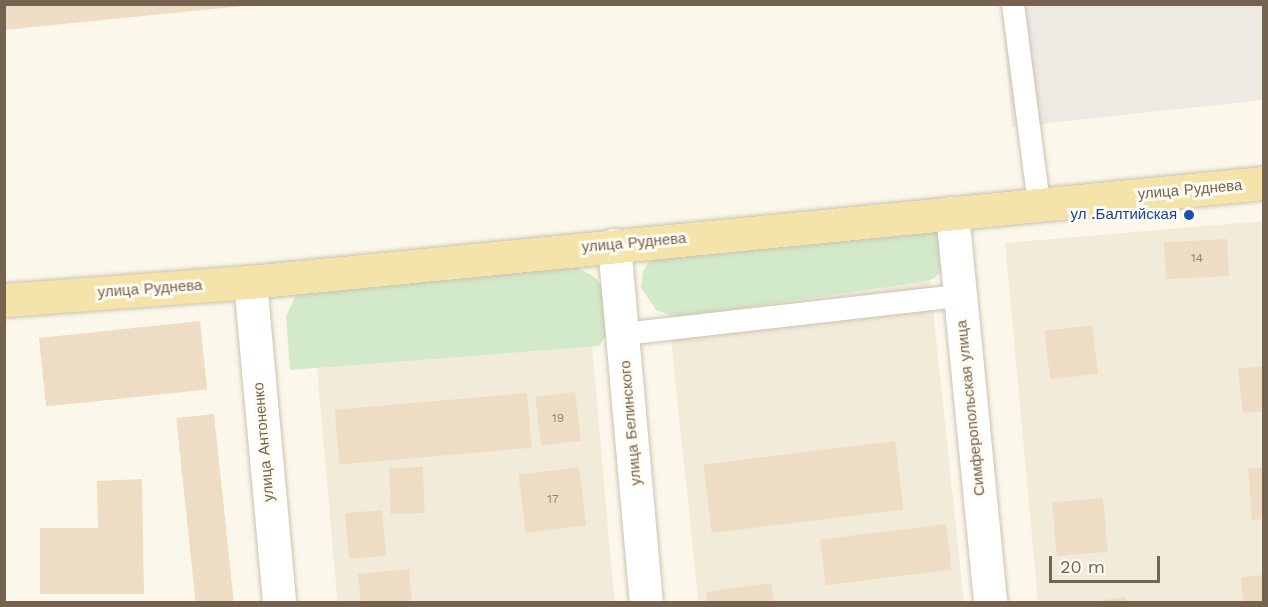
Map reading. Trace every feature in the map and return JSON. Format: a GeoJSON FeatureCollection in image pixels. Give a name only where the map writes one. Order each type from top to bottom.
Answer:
{"type":"FeatureCollection","features":[{"type":"Feature","properties":{"kind":"main road","name":"улица Руднева"},"geometry":{"type":"LineString","coordinates":[[4,300],[250,282],[1263,183]]}},
{"type":"Feature","properties":{"kind":"street","name":"Симферопольская улица"},"geometry":{"type":"LineString","coordinates":[[952,213],[990,603]]}},
{"type":"Feature","properties":{"kind":"street","name":"улица Белинского"},"geometry":{"type":"LineString","coordinates":[[614,245],[624,334],[646,603]]}},
{"type":"Feature","properties":{"kind":"street","name":"улица Антоненко"},"geometry":{"type":"LineString","coordinates":[[250,282],[279,603]]}},
{"type":"Feature","properties":{"kind":"lane"},"geometry":{"type":"LineString","coordinates":[[1013,4],[1039,204]]}},
{"type":"Feature","properties":{"kind":"lane"},"geometry":{"type":"LineString","coordinates":[[624,334],[960,296]]}},
{"type":"Feature","properties":{"kind":"shaded area"},"geometry":{"type":"Polygon","coordinates":[[[1002,5],[1263,5],[1263,100],[1012,127],[1002,5]]]}},
{"type":"Feature","properties":{"kind":"shaded area"},"geometry":{"type":"Polygon","coordinates":[[[1263,221],[1263,602],[1038,602],[1005,243],[1263,221]]]}},
{"type":"Feature","properties":{"kind":"shaded area"},"geometry":{"type":"Polygon","coordinates":[[[927,251],[964,602],[698,602],[664,279],[927,251]]]}},
{"type":"Feature","properties":{"kind":"shaded area"},"geometry":{"type":"Polygon","coordinates":[[[587,288],[614,602],[337,602],[312,312],[587,288]]]}},
{"type":"Feature","properties":{"kind":"green space"},"geometry":{"type":"Polygon","coordinates":[[[931,226],[945,238],[943,270],[933,279],[679,317],[657,311],[641,288],[643,271],[652,257],[931,226]]]}},
{"type":"Feature","properties":{"kind":"green space"},"geometry":{"type":"Polygon","coordinates":[[[549,261],[576,267],[593,276],[604,288],[607,334],[599,346],[290,370],[286,316],[295,297],[309,285],[549,261]]]}},
{"type":"Feature","properties":{"kind":"building"},"geometry":{"type":"Polygon","coordinates":[[[4,4],[243,4],[243,6],[4,30],[4,4]]]}},
{"type":"Feature","properties":{"kind":"building"},"geometry":{"type":"Polygon","coordinates":[[[1227,239],[1229,276],[1166,279],[1164,242],[1227,239]]]}},
{"type":"Feature","properties":{"kind":"building"},"geometry":{"type":"Polygon","coordinates":[[[200,321],[207,390],[46,407],[39,338],[200,321]]]}},
{"type":"Feature","properties":{"kind":"building"},"geometry":{"type":"Polygon","coordinates":[[[1092,325],[1098,374],[1050,379],[1044,331],[1092,325]]]}},
{"type":"Feature","properties":{"kind":"building"},"geometry":{"type":"Polygon","coordinates":[[[1264,366],[1264,411],[1243,413],[1238,369],[1264,366]]]}},
{"type":"Feature","properties":{"kind":"building"},"geometry":{"type":"Polygon","coordinates":[[[575,392],[581,441],[541,446],[535,397],[575,392]]]}},
{"type":"Feature","properties":{"kind":"building"},"geometry":{"type":"Polygon","coordinates":[[[527,393],[532,448],[340,465],[335,410],[527,393]]]}},
{"type":"Feature","properties":{"kind":"building"},"geometry":{"type":"Polygon","coordinates":[[[214,414],[234,602],[196,602],[176,418],[214,414]]]}},
{"type":"Feature","properties":{"kind":"building"},"geometry":{"type":"Polygon","coordinates":[[[895,441],[903,509],[712,533],[703,465],[895,441]]]}},
{"type":"Feature","properties":{"kind":"building"},"geometry":{"type":"Polygon","coordinates":[[[423,467],[425,513],[391,514],[389,468],[423,467]]]}},
{"type":"Feature","properties":{"kind":"building"},"geometry":{"type":"Polygon","coordinates":[[[579,467],[586,526],[526,533],[518,474],[579,467]]]}},
{"type":"Feature","properties":{"kind":"building"},"geometry":{"type":"Polygon","coordinates":[[[1264,467],[1264,519],[1252,520],[1248,469],[1264,467]]]}},
{"type":"Feature","properties":{"kind":"building"},"geometry":{"type":"Polygon","coordinates":[[[142,479],[144,594],[40,594],[40,528],[98,528],[97,481],[142,479]]]}},
{"type":"Feature","properties":{"kind":"building"},"geometry":{"type":"Polygon","coordinates":[[[1103,498],[1108,552],[1057,556],[1052,502],[1103,498]]]}},
{"type":"Feature","properties":{"kind":"building"},"geometry":{"type":"Polygon","coordinates":[[[382,510],[386,556],[349,559],[345,513],[382,510]]]}},
{"type":"Feature","properties":{"kind":"building"},"geometry":{"type":"Polygon","coordinates":[[[946,524],[952,570],[826,585],[820,539],[946,524]]]}},
{"type":"Feature","properties":{"kind":"building"},"geometry":{"type":"Polygon","coordinates":[[[409,569],[412,602],[361,602],[358,574],[409,569]]]}},
{"type":"Feature","properties":{"kind":"building"},"geometry":{"type":"Polygon","coordinates":[[[1264,575],[1264,602],[1243,602],[1241,577],[1264,575]]]}},
{"type":"Feature","properties":{"kind":"building"},"geometry":{"type":"Polygon","coordinates":[[[771,583],[774,602],[707,602],[706,592],[771,583]]]}},
{"type":"Feature","properties":{"kind":"building"},"geometry":{"type":"Polygon","coordinates":[[[1126,597],[1127,602],[1097,602],[1097,601],[1126,597]]]}},
{"type":"Feature","properties":{"kind":"place","name":"ул .Балтийская"},"geometry":{"type":"Point","coordinates":[1189,215]}}]}
